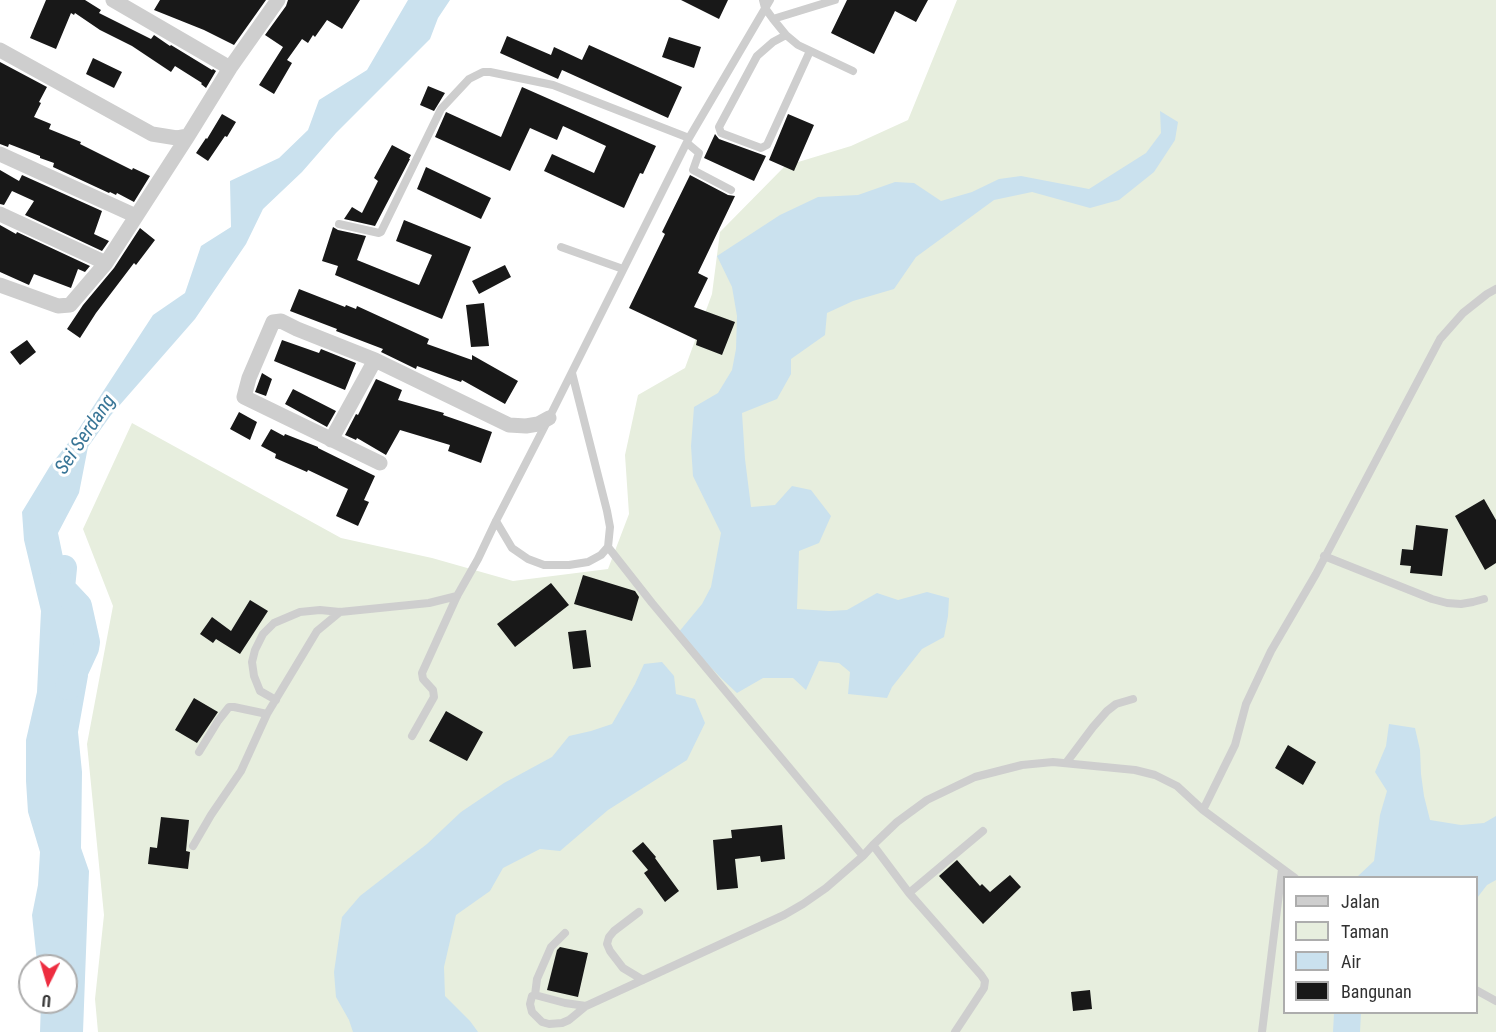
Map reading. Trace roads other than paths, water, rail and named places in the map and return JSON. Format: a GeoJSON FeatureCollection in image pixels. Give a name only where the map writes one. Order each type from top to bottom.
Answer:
{"type":"FeatureCollection","features":[{"type":"Feature","properties":{"kind":"street"},"geometry":{"type":"LineString","coordinates":[[113,0],[230,68]]}},
{"type":"Feature","properties":{"kind":"street"},"geometry":{"type":"LineString","coordinates":[[0,285],[53,305],[70,305],[106,262],[230,68],[278,0]]}},
{"type":"Feature","properties":{"kind":"street"},"geometry":{"type":"LineString","coordinates":[[0,50],[152,134],[177,138],[188,136]]}},
{"type":"Feature","properties":{"kind":"street"},"geometry":{"type":"LineString","coordinates":[[0,154],[136,216]]}},
{"type":"Feature","properties":{"kind":"street"},"geometry":{"type":"LineString","coordinates":[[0,214],[106,262]]}},
{"type":"Feature","properties":{"kind":"street"},"geometry":{"type":"LineString","coordinates":[[380,463],[244,397],[249,378],[273,322],[281,321],[375,360],[509,425],[538,424],[549,418]]}},
{"type":"Feature","properties":{"kind":"street"},"geometry":{"type":"LineString","coordinates":[[331,440],[375,360]]}},
{"type":"Feature","properties":{"kind":"lane"},"geometry":{"type":"LineString","coordinates":[[412,736],[434,697],[434,690],[423,679],[422,673],[457,596],[478,559],[688,140],[764,4],[770,0]]}},
{"type":"Feature","properties":{"kind":"lane"},"geometry":{"type":"LineString","coordinates":[[773,19],[835,0]]}},
{"type":"Feature","properties":{"kind":"lane"},"geometry":{"type":"LineString","coordinates":[[764,4],[786,35],[798,45],[853,71]]}},
{"type":"Feature","properties":{"kind":"lane"},"geometry":{"type":"LineString","coordinates":[[786,35],[772,42],[757,56],[719,127],[722,133],[761,148],[767,145],[810,51]]}},
{"type":"Feature","properties":{"kind":"lane"},"geometry":{"type":"LineString","coordinates":[[339,224],[381,232],[441,109],[469,79],[483,72],[554,85],[688,140],[699,153],[693,170],[731,190]]}},
{"type":"Feature","properties":{"kind":"lane"},"geometry":{"type":"LineString","coordinates":[[561,247],[623,269]]}},
{"type":"Feature","properties":{"kind":"lane"},"geometry":{"type":"LineString","coordinates":[[1203,810],[1235,745],[1246,704],[1267,658],[1316,574],[1440,339],[1462,313],[1496,289]]}},
{"type":"Feature","properties":{"kind":"lane"},"geometry":{"type":"LineString","coordinates":[[496,521],[512,548],[528,559],[543,565],[569,566],[588,562],[601,555],[608,547],[610,527],[607,511],[572,373]]}},
{"type":"Feature","properties":{"kind":"lane"},"geometry":{"type":"LineString","coordinates":[[608,547],[863,856]]}},
{"type":"Feature","properties":{"kind":"lane"},"geometry":{"type":"LineString","coordinates":[[1324,556],[1432,599],[1461,604],[1484,599]]}},
{"type":"Feature","properties":{"kind":"lane"},"geometry":{"type":"LineString","coordinates":[[276,700],[261,691],[254,676],[252,662],[263,634],[274,623],[300,612],[320,610],[340,612],[429,603],[457,596]]}},
{"type":"Feature","properties":{"kind":"lane"},"geometry":{"type":"LineString","coordinates":[[193,846],[241,771],[267,714],[317,631],[340,612]]}},
{"type":"Feature","properties":{"kind":"lane"},"geometry":{"type":"LineString","coordinates":[[1066,764],[1107,711],[1116,704],[1133,699]]}},
{"type":"Feature","properties":{"kind":"lane"},"geometry":{"type":"LineString","coordinates":[[199,752],[229,708],[267,714]]}},
{"type":"Feature","properties":{"kind":"lane"},"geometry":{"type":"LineString","coordinates":[[565,933],[551,947],[537,979],[535,995],[532,996],[530,1004],[532,1012],[542,1022],[549,1024],[569,1020],[586,1006],[784,915],[826,888],[897,822],[927,800],[975,777],[1022,765],[1053,762],[1135,770],[1155,775],[1177,786],[1203,810],[1275,861],[1292,876]]}},
{"type":"Feature","properties":{"kind":"lane"},"geometry":{"type":"LineString","coordinates":[[909,893],[983,831]]}},
{"type":"Feature","properties":{"kind":"lane"},"geometry":{"type":"LineString","coordinates":[[873,846],[909,893],[985,981],[984,988],[955,1032]]}},
{"type":"Feature","properties":{"kind":"lane"},"geometry":{"type":"LineString","coordinates":[[1262,1032],[1282,869]]}},
{"type":"Feature","properties":{"kind":"lane"},"geometry":{"type":"LineString","coordinates":[[639,912],[614,931],[607,944],[623,968],[643,980]]}},
{"type":"Feature","properties":{"kind":"lane"},"geometry":{"type":"LineString","coordinates":[[1478,991],[1496,1001]]}},
{"type":"Feature","properties":{"kind":"lane"},"geometry":{"type":"LineString","coordinates":[[535,995],[586,1006]]}},
{"type":"Feature","properties":{"kind":"water"},"geometry":{"type":"Polygon","coordinates":[[[408,0],[450,0],[438,18],[430,39],[336,133],[302,172],[263,209],[246,244],[195,319],[111,415],[88,447],[79,493],[58,533],[79,647],[88,676],[78,732],[82,772],[81,848],[89,871],[83,1032],[40,1032],[41,1014],[78,1014],[78,954],[36,954],[32,915],[38,885],[40,852],[28,812],[26,740],[37,692],[41,611],[24,540],[22,512],[50,466],[76,433],[153,315],[185,293],[201,246],[231,227],[230,181],[279,158],[308,130],[319,100],[367,70],[408,0]]]}},
{"type":"Feature","properties":{"kind":"water"},"geometry":{"type":"Polygon","coordinates":[[[1160,111],[1178,122],[1175,140],[1154,172],[1119,200],[1090,208],[1032,192],[994,200],[916,257],[894,289],[853,301],[827,313],[825,335],[791,359],[791,374],[777,399],[742,413],[751,507],[775,505],[792,486],[811,490],[831,516],[819,543],[799,551],[797,609],[847,610],[877,593],[898,600],[927,592],[949,598],[944,637],[922,649],[892,687],[887,698],[848,694],[850,672],[839,663],[819,661],[806,690],[793,678],[763,678],[737,693],[678,633],[702,604],[711,587],[721,533],[693,476],[691,446],[694,407],[718,393],[732,370],[736,349],[737,316],[732,287],[717,256],[780,215],[818,197],[858,195],[895,182],[914,183],[941,201],[972,192],[999,179],[1021,176],[1089,189],[1146,153],[1161,133],[1160,111]]]}},
{"type":"Feature","properties":{"kind":"water"},"geometry":{"type":"Polygon","coordinates":[[[662,662],[674,676],[676,694],[695,699],[705,723],[687,760],[608,810],[560,851],[540,849],[503,868],[490,891],[456,915],[444,967],[445,996],[478,1032],[353,1032],[336,997],[334,972],[342,917],[360,896],[427,844],[461,812],[504,783],[552,757],[569,736],[612,724],[644,664],[662,662]]]}},
{"type":"Feature","properties":{"kind":"water"},"geometry":{"type":"Polygon","coordinates":[[[1389,724],[1415,728],[1420,750],[1424,796],[1430,820],[1461,825],[1484,823],[1496,816],[1496,880],[1487,885],[1478,897],[1478,876],[1358,876],[1374,861],[1380,815],[1387,791],[1375,772],[1386,746],[1389,724]]]}},
{"type":"Feature","properties":{"kind":"water"},"geometry":{"type":"Polygon","coordinates":[[[1334,1014],[1361,1014],[1360,1032],[1333,1032],[1334,1014]]]}},
{"type":"Feature","properties":{"kind":"waterway","name":"Sei Serdang"},"geometry":{"type":"LineString","coordinates":[[64,568],[62,588],[79,606],[87,642],[68,687]]}}]}
